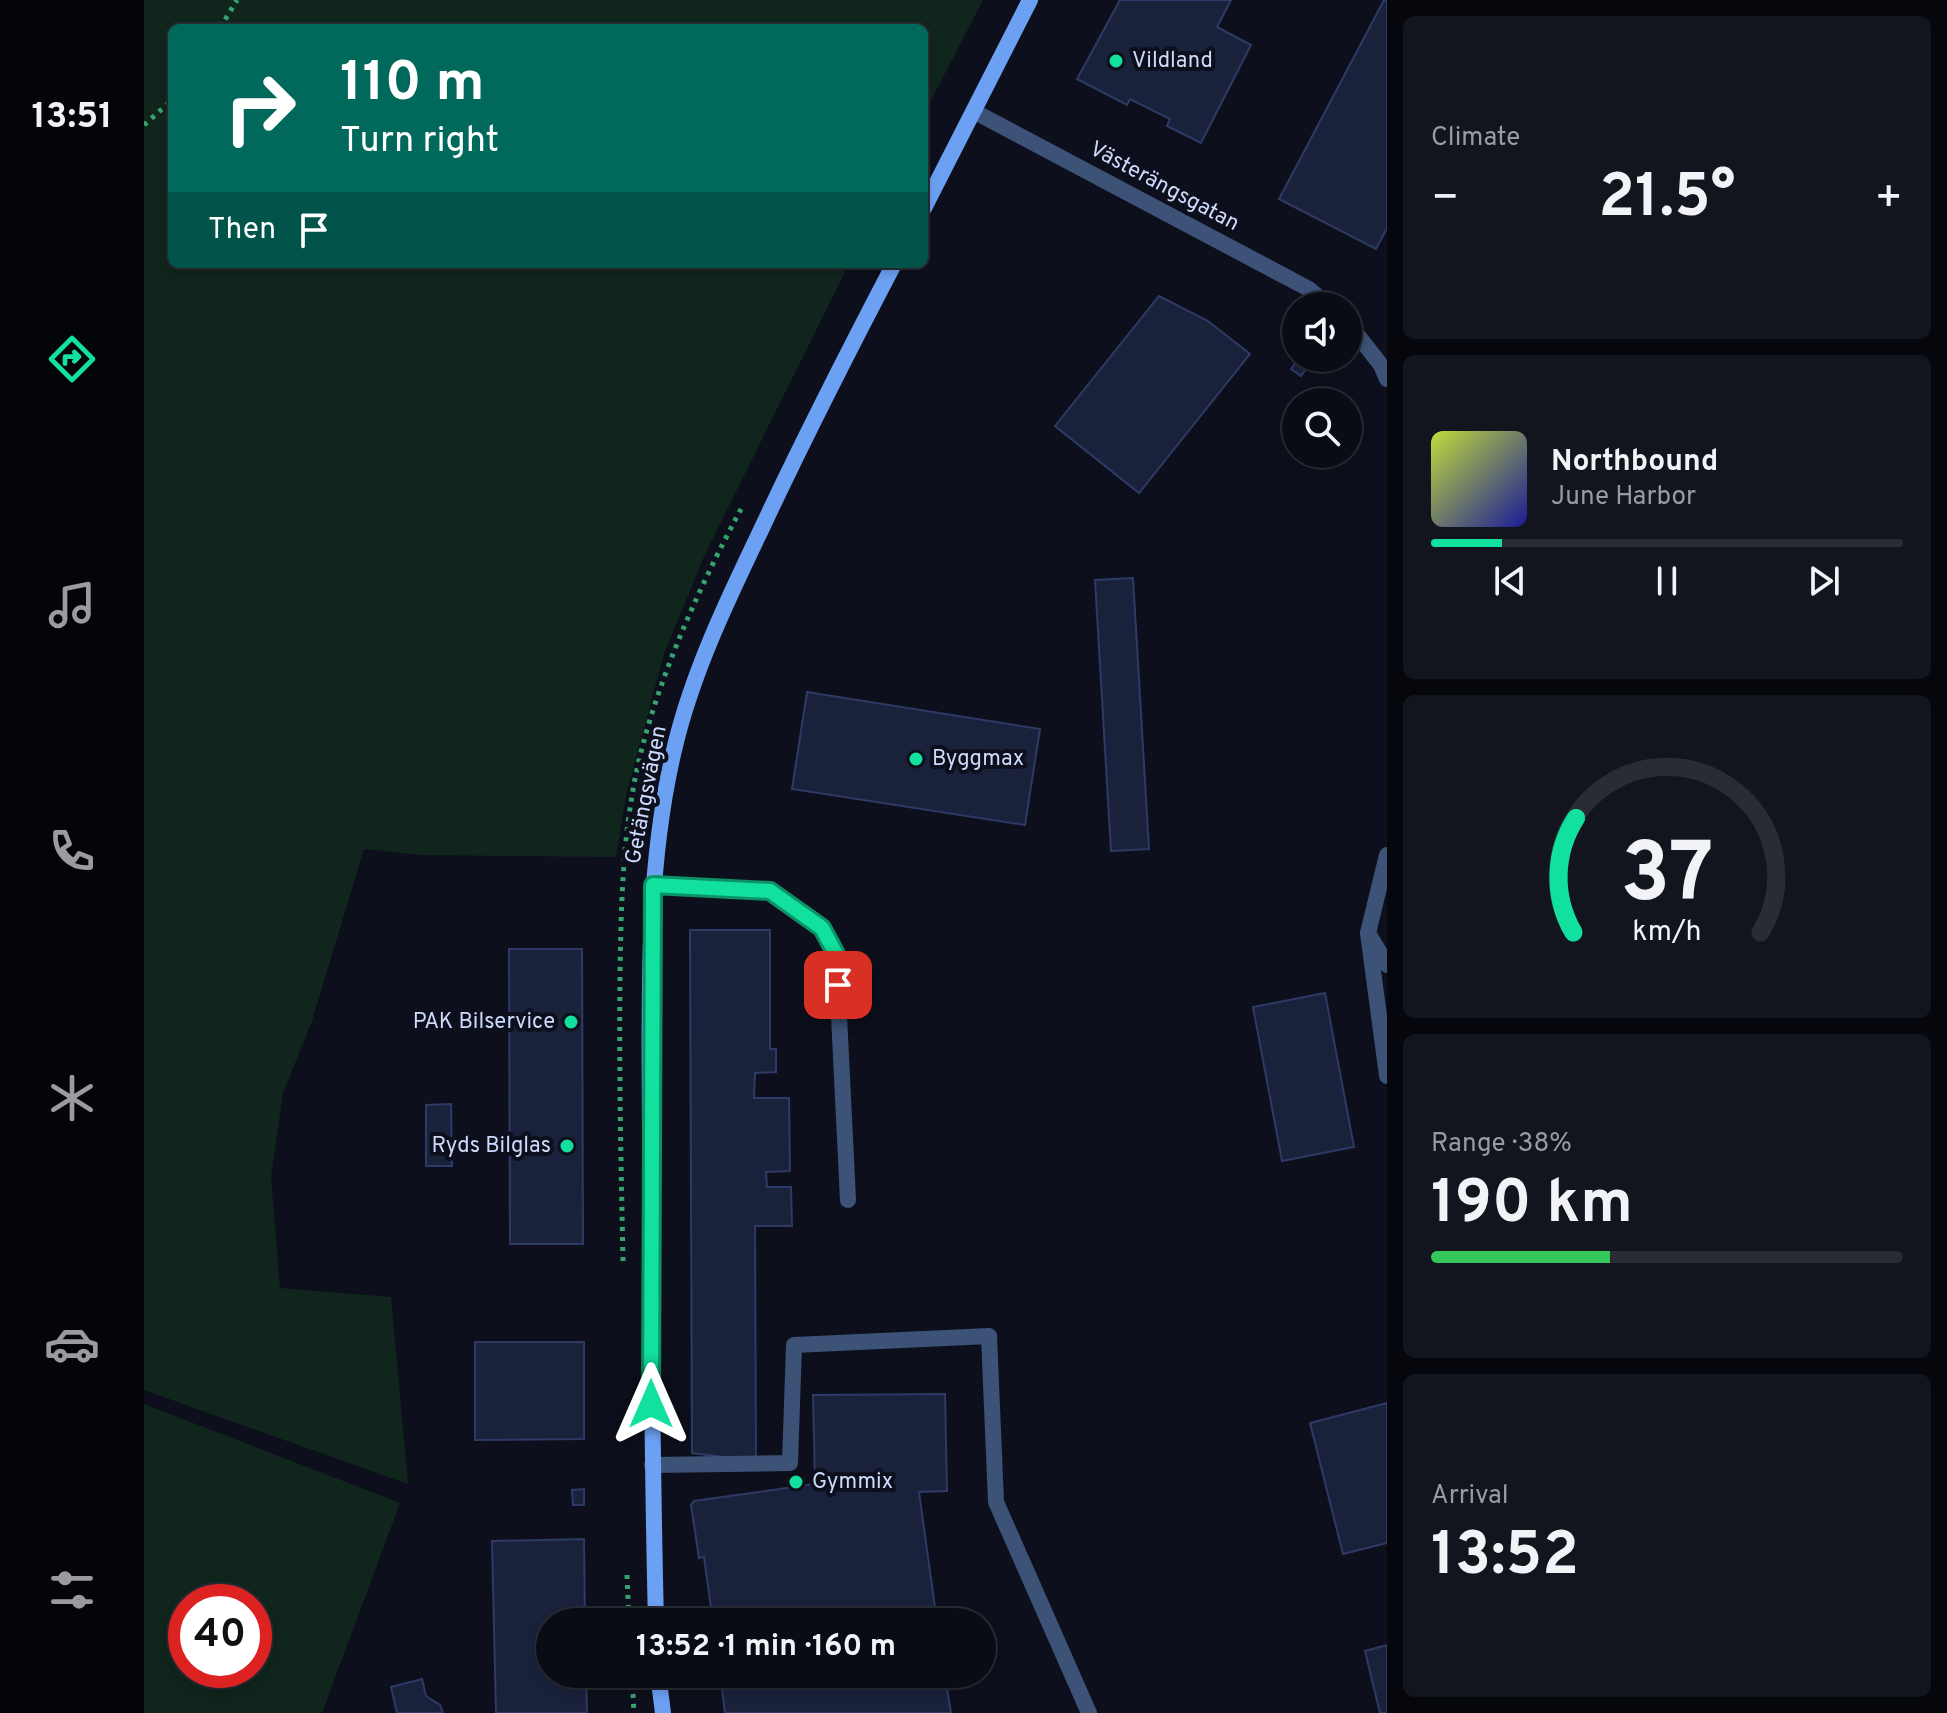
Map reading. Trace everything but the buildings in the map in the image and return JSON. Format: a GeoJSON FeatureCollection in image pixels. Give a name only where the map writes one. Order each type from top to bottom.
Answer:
{"type":"FeatureCollection","features":[{"type":"Feature","properties":{"kind":"street"},"geometry":{"type":"LineString","coordinates":[[928,200],[1030,0]]}},
{"type":"Feature","properties":{"kind":"street","name":"Getängsvägen"},"geometry":{"type":"LineString","coordinates":[[656,1608],[650,1095],[653,885],[675,746],[705,654],[825,394],[892,268]]}},
{"type":"Feature","properties":{"kind":"street"},"geometry":{"type":"LineString","coordinates":[[660,1688],[663,1713]]}},
{"type":"Feature","properties":{"kind":"lane","name":"Västerängsgatan"},"geometry":{"type":"LineString","coordinates":[[975,112],[1313,292]]}},
{"type":"Feature","properties":{"kind":"lane"},"geometry":{"type":"LineString","coordinates":[[1362,341],[1381,365],[1387,379]]}},
{"type":"Feature","properties":{"kind":"lane"},"geometry":{"type":"LineString","coordinates":[[1387,855],[1368,933],[1387,1076]]}},
{"type":"Feature","properties":{"kind":"lane"},"geometry":{"type":"LineString","coordinates":[[653,885],[770,891],[822,928],[836,954],[848,1200]]}},
{"type":"Feature","properties":{"kind":"lane"},"geometry":{"type":"LineString","coordinates":[[1368,933],[1387,965]]}},
{"type":"Feature","properties":{"kind":"lane"},"geometry":{"type":"LineString","coordinates":[[652,1465],[790,1463],[794,1345],[989,1336],[996,1502],[1089,1713]]}},
{"type":"Feature","properties":{"kind":"path"},"geometry":{"type":"LineString","coordinates":[[222,24],[237,0]]}},
{"type":"Feature","properties":{"kind":"path"},"geometry":{"type":"LineString","coordinates":[[144,125],[168,104]]}},
{"type":"Feature","properties":{"kind":"green space"},"geometry":{"type":"Polygon","coordinates":[[[144,0],[983,0],[928,106],[928,24],[168,24],[168,268],[847,268],[705,554],[664,654],[627,791],[616,857],[420,855],[364,849],[312,1021],[283,1093],[271,1177],[280,1288],[391,1297],[408,1484],[144,1390],[144,0]]]}},
{"type":"Feature","properties":{"kind":"green space"},"geometry":{"type":"Polygon","coordinates":[[[144,1404],[400,1503],[322,1713],[144,1713],[144,1404]]]}},
{"type":"Feature","properties":{"kind":"place","name":"Vildland"},"geometry":{"type":"Point","coordinates":[1116,61]}},
{"type":"Feature","properties":{"kind":"place","name":"Byggmax"},"geometry":{"type":"Point","coordinates":[916,759]}},
{"type":"Feature","properties":{"kind":"place","name":"PAK Bilservice"},"geometry":{"type":"Point","coordinates":[571,1022]}},
{"type":"Feature","properties":{"kind":"place","name":"Ryds Bilglas"},"geometry":{"type":"Point","coordinates":[567,1146]}},
{"type":"Feature","properties":{"kind":"place","name":"Gymmix"},"geometry":{"type":"Point","coordinates":[796,1482]}},
{"type":"Feature","properties":{"kind":"route"},"geometry":{"type":"LineString","coordinates":[[651,1404],[653,885],[770,891],[822,928],[836,954],[838,985]]}}]}
